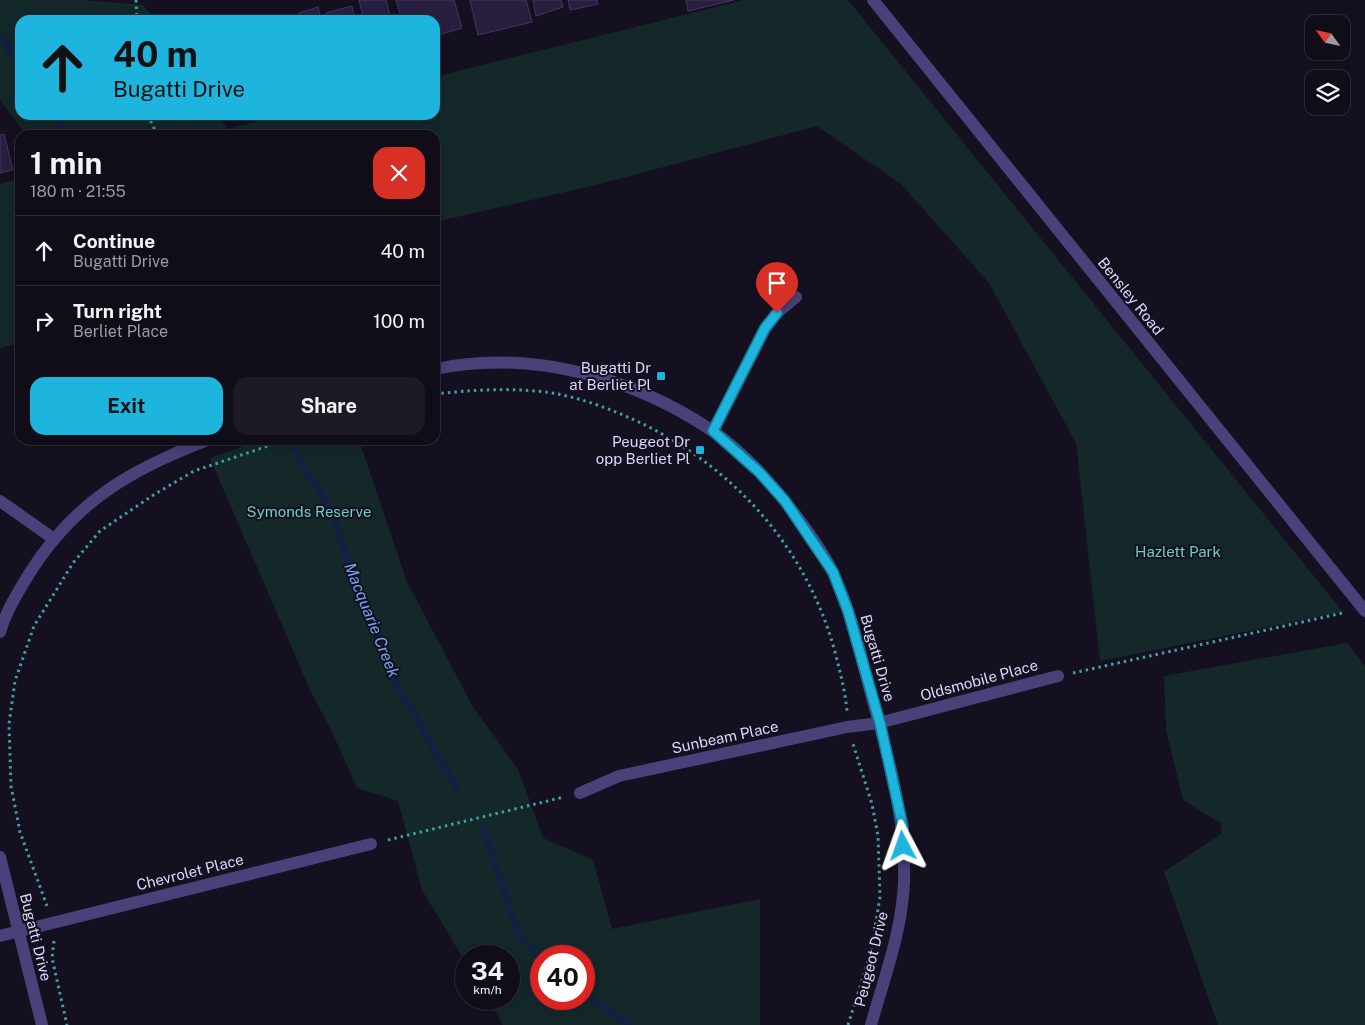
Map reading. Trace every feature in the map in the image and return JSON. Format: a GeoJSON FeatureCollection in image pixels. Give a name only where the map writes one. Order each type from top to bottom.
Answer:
{"type":"FeatureCollection","features":[{"type":"Feature","properties":{"kind":"street","name":"Bensley Road"},"geometry":{"type":"LineString","coordinates":[[873,0],[1364,609]]}},
{"type":"Feature","properties":{"kind":"street"},"geometry":{"type":"LineString","coordinates":[[713,431],[765,328],[777,313],[796,297]]}},
{"type":"Feature","properties":{"kind":"street","name":"Bugatti Drive"},"geometry":{"type":"LineString","coordinates":[[440,368],[494,363],[538,365],[578,371],[619,382],[653,396],[713,431],[759,472],[785,501],[833,572],[848,611],[880,723]]}},
{"type":"Feature","properties":{"kind":"street"},"geometry":{"type":"LineString","coordinates":[[0,632],[18,592],[42,554],[92,500],[125,478],[163,457],[195,445]]}},
{"type":"Feature","properties":{"kind":"street"},"geometry":{"type":"LineString","coordinates":[[0,501],[54,539]]}},
{"type":"Feature","properties":{"kind":"street","name":"Oldsmobile Place"},"geometry":{"type":"LineString","coordinates":[[880,723],[1058,676]]}},
{"type":"Feature","properties":{"kind":"street","name":"Sunbeam Place"},"geometry":{"type":"LineString","coordinates":[[580,793],[619,776],[848,727],[880,723]]}},
{"type":"Feature","properties":{"kind":"street","name":"Peugeot Drive"},"geometry":{"type":"LineString","coordinates":[[871,1025],[898,929],[904,883],[903,827],[880,723]]}},
{"type":"Feature","properties":{"kind":"street","name":"Chevrolet Place"},"geometry":{"type":"LineString","coordinates":[[0,936],[371,844]]}},
{"type":"Feature","properties":{"kind":"street","name":"Bugatti Drive"},"geometry":{"type":"LineString","coordinates":[[0,857],[42,1025]]}},
{"type":"Feature","properties":{"kind":"path"},"geometry":{"type":"LineString","coordinates":[[136,0],[137,15]]}},
{"type":"Feature","properties":{"kind":"path"},"geometry":{"type":"LineString","coordinates":[[440,394],[477,390],[553,393],[588,402],[625,415],[673,438],[708,462],[741,491],[776,530],[819,602],[846,692],[848,727],[872,804],[878,836],[880,897],[871,952],[848,1025]]}},
{"type":"Feature","properties":{"kind":"path"},"geometry":{"type":"LineString","coordinates":[[67,1025],[52,958],[54,923],[20,832],[11,786],[9,724],[15,681],[34,626],[73,563],[100,531],[155,494],[194,471],[271,445]]}},
{"type":"Feature","properties":{"kind":"path"},"geometry":{"type":"LineString","coordinates":[[1058,676],[1364,609]]}},
{"type":"Feature","properties":{"kind":"path"},"geometry":{"type":"LineString","coordinates":[[371,844],[580,793]]}},
{"type":"Feature","properties":{"kind":"green space","name":"Hazlett Park"},"geometry":{"type":"Polygon","coordinates":[[[0,0],[81,0],[143,5],[152,15],[15,15],[15,120],[221,120],[227,129],[264,120],[440,120],[440,76],[744,0],[848,0],[1343,612],[1100,661],[1076,443],[989,283],[901,184],[817,126],[596,185],[440,221],[440,130],[22,130],[0,100],[0,0]]]}},
{"type":"Feature","properties":{"kind":"green space"},"geometry":{"type":"Polygon","coordinates":[[[15,180],[15,344],[0,348],[0,184],[15,180]]]}},
{"type":"Feature","properties":{"kind":"green space","name":"Symonds Reserve"},"geometry":{"type":"Polygon","coordinates":[[[246,445],[361,445],[407,582],[473,707],[518,769],[543,838],[593,860],[612,929],[760,899],[760,1025],[503,1025],[494,1010],[520,1010],[520,945],[455,945],[422,890],[398,801],[357,788],[333,734],[310,690],[210,458],[246,445]]]}},
{"type":"Feature","properties":{"kind":"green space"},"geometry":{"type":"Polygon","coordinates":[[[1347,643],[1365,666],[1365,1025],[1218,1025],[1164,872],[1221,834],[1222,824],[1183,800],[1166,730],[1164,676],[1347,643]]]}},
{"type":"Feature","properties":{"kind":"building"},"geometry":{"type":"Polygon","coordinates":[[[359,0],[386,0],[390,15],[363,15],[359,0]]]}},
{"type":"Feature","properties":{"kind":"building"},"geometry":{"type":"Polygon","coordinates":[[[396,0],[454,0],[462,28],[440,35],[440,15],[400,15],[396,0]]]}},
{"type":"Feature","properties":{"kind":"building"},"geometry":{"type":"Polygon","coordinates":[[[470,0],[526,0],[532,22],[478,35],[470,0]]]}},
{"type":"Feature","properties":{"kind":"building"},"geometry":{"type":"Polygon","coordinates":[[[533,0],[561,0],[563,7],[536,16],[533,0]]]}},
{"type":"Feature","properties":{"kind":"building"},"geometry":{"type":"Polygon","coordinates":[[[568,0],[597,0],[598,4],[570,10],[568,0]]]}},
{"type":"Feature","properties":{"kind":"building"},"geometry":{"type":"Polygon","coordinates":[[[686,0],[734,0],[688,11],[686,0]]]}},
{"type":"Feature","properties":{"kind":"building"},"geometry":{"type":"Polygon","coordinates":[[[352,6],[354,15],[327,15],[326,13],[352,6]]]}},
{"type":"Feature","properties":{"kind":"building"},"geometry":{"type":"Polygon","coordinates":[[[318,7],[320,15],[299,15],[299,13],[318,7]]]}},
{"type":"Feature","properties":{"kind":"building"},"geometry":{"type":"Polygon","coordinates":[[[4,134],[13,170],[0,173],[0,135],[4,134]]]}},
{"type":"Feature","properties":{"kind":"waterway","name":"Macquarie Creek"},"geometry":{"type":"LineString","coordinates":[[0,35],[15,57]]}},
{"type":"Feature","properties":{"kind":"waterway","name":"Macquarie Creek"},"geometry":{"type":"LineString","coordinates":[[58,120],[65,130]]}},
{"type":"Feature","properties":{"kind":"waterway","name":"Macquarie Creek"},"geometry":{"type":"LineString","coordinates":[[293,448],[333,514],[348,564],[398,686],[457,789]]}},
{"type":"Feature","properties":{"kind":"waterway","name":"Macquarie Creek"},"geometry":{"type":"LineString","coordinates":[[484,829],[519,935],[530,947]]}},
{"type":"Feature","properties":{"kind":"waterway","name":"Macquarie Creek"},"geometry":{"type":"LineString","coordinates":[[595,1000],[629,1025]]}},
{"type":"Feature","properties":{"kind":"place","name":"Bugatti Dr at Berliet Pl"},"geometry":{"type":"Point","coordinates":[661,376]}},
{"type":"Feature","properties":{"kind":"place","name":"Peugeot Dr opp Berliet Pl"},"geometry":{"type":"Point","coordinates":[700,450]}},
{"type":"Feature","properties":{"kind":"route"},"geometry":{"type":"LineString","coordinates":[[777,313],[765,328],[713,431],[759,472],[785,501],[810,535],[833,572],[848,611],[880,723],[903,827],[903,846]]}}]}
